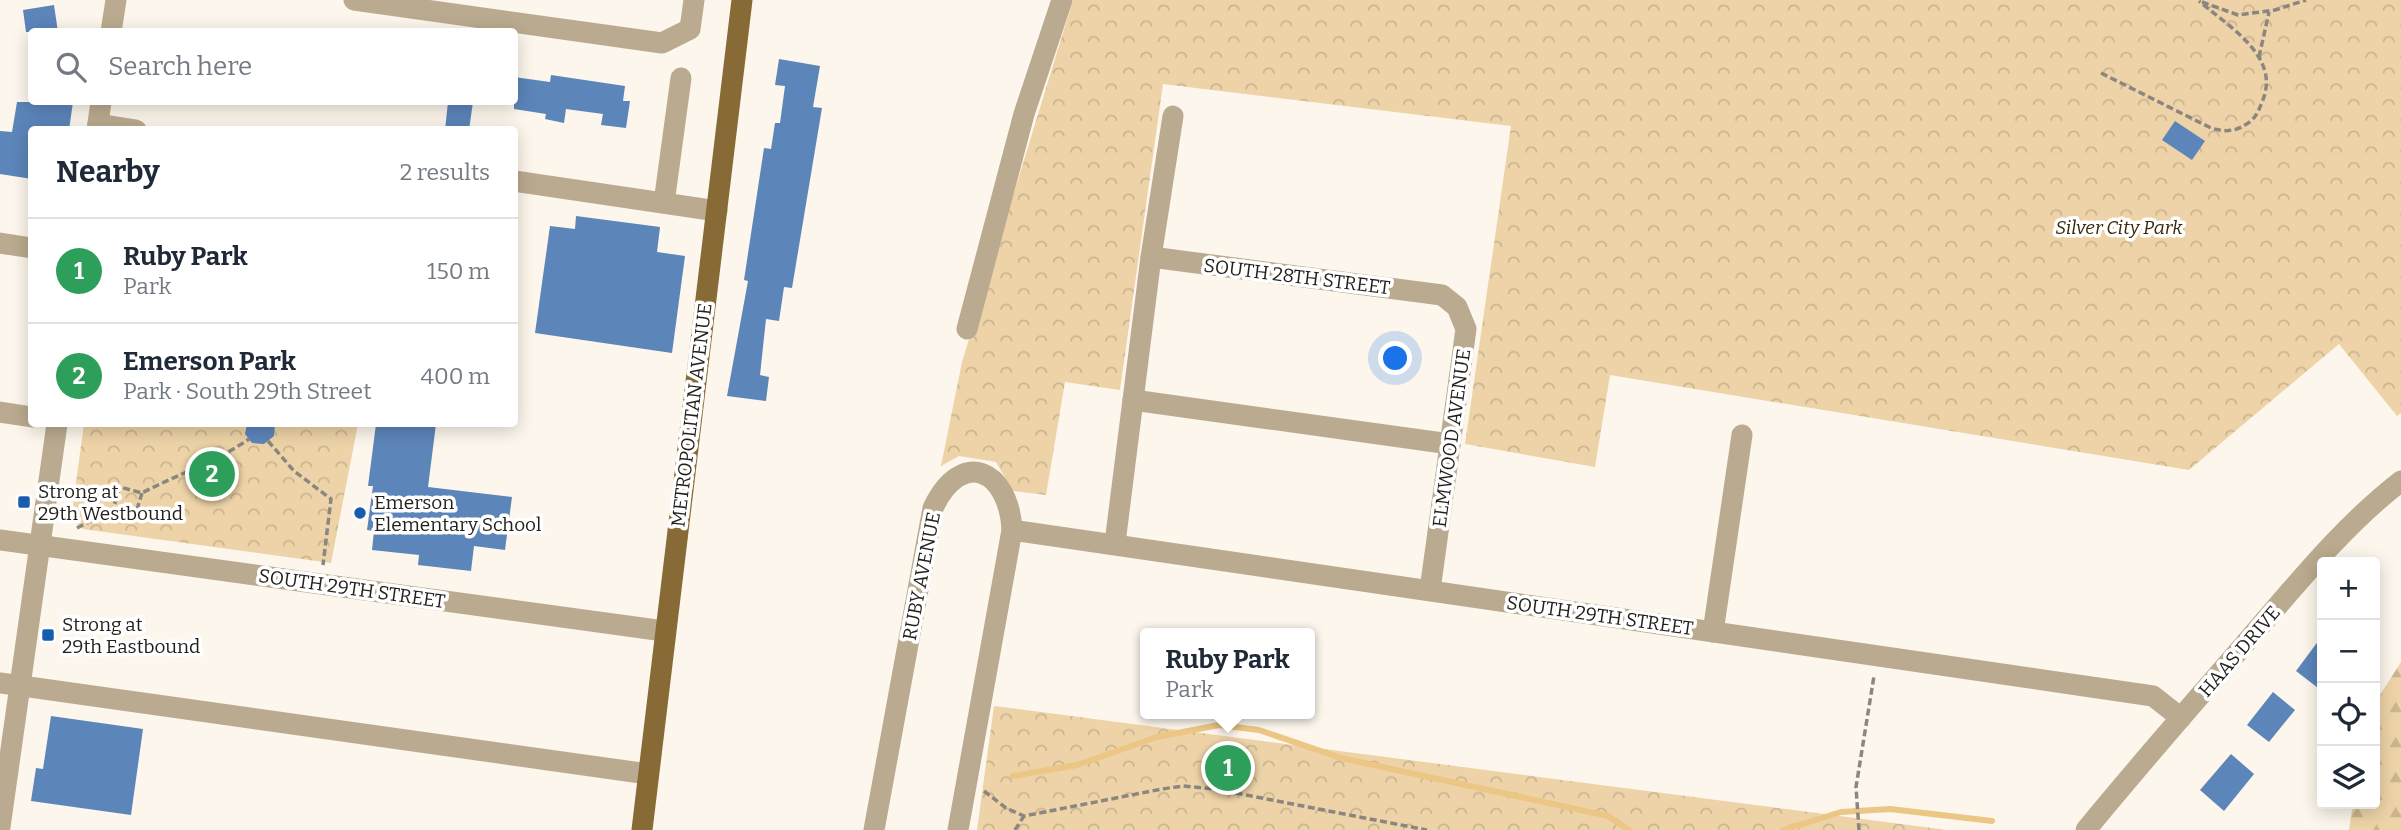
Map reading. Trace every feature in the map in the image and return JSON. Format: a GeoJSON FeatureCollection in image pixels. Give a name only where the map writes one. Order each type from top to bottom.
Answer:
{"type":"FeatureCollection","features":[{"type":"Feature","properties":{"kind":"main road","name":"METROPOLITAN AVENUE"},"geometry":{"type":"LineString","coordinates":[[642,830],[742,0]]}},
{"type":"Feature","properties":{"kind":"street"},"geometry":{"type":"LineString","coordinates":[[112,28],[116,0]]}},
{"type":"Feature","properties":{"kind":"street"},"geometry":{"type":"LineString","coordinates":[[354,0],[662,44],[690,29],[694,0]]}},
{"type":"Feature","properties":{"kind":"street"},"geometry":{"type":"LineString","coordinates":[[967,329],[1024,114],[1062,0]]}},
{"type":"Feature","properties":{"kind":"street"},"geometry":{"type":"LineString","coordinates":[[664,203],[681,78]]}},
{"type":"Feature","properties":{"kind":"street"},"geometry":{"type":"LineString","coordinates":[[98,126],[101,105]]}},
{"type":"Feature","properties":{"kind":"street"},"geometry":{"type":"LineString","coordinates":[[1115,543],[1151,257],[1173,116]]}},
{"type":"Feature","properties":{"kind":"street"},"geometry":{"type":"LineString","coordinates":[[518,182],[717,211]]}},
{"type":"Feature","properties":{"kind":"street"},"geometry":{"type":"LineString","coordinates":[[0,243],[28,246]]}},
{"type":"Feature","properties":{"kind":"street","name":"SOUTH 28TH STREET"},"geometry":{"type":"LineString","coordinates":[[1151,257],[1442,295]]}},
{"type":"Feature","properties":{"kind":"street","name":"ELMWOOD AVENUE"},"geometry":{"type":"LineString","coordinates":[[1430,590],[1466,329],[1457,307],[1442,295]]}},
{"type":"Feature","properties":{"kind":"street"},"geometry":{"type":"LineString","coordinates":[[1133,400],[1450,444]]}},
{"type":"Feature","properties":{"kind":"street"},"geometry":{"type":"LineString","coordinates":[[0,412],[28,416]]}},
{"type":"Feature","properties":{"kind":"street"},"geometry":{"type":"LineString","coordinates":[[0,827],[10,684],[40,546],[57,427]]}},
{"type":"Feature","properties":{"kind":"street"},"geometry":{"type":"LineString","coordinates":[[1713,632],[1742,435]]}},
{"type":"Feature","properties":{"kind":"street","name":"RUBY AVENUE"},"geometry":{"type":"LineString","coordinates":[[874,830],[933,508],[944,485],[962,472],[985,474],[1001,488],[1011,506],[1012,530],[958,830]]}},
{"type":"Feature","properties":{"kind":"street","name":"HAAS DRIVE"},"geometry":{"type":"LineString","coordinates":[[2086,830],[2318,560],[2381,496],[2401,481]]}},
{"type":"Feature","properties":{"kind":"street","name":"SOUTH 29TH STREET"},"geometry":{"type":"LineString","coordinates":[[1012,530],[2153,696],[2182,718]]}},
{"type":"Feature","properties":{"kind":"street","name":"SOUTH 29TH STREET"},"geometry":{"type":"LineString","coordinates":[[0,540],[664,631]]}},
{"type":"Feature","properties":{"kind":"street"},"geometry":{"type":"LineString","coordinates":[[10,684],[648,774]]}},
{"type":"Feature","properties":{"kind":"path"},"geometry":{"type":"LineString","coordinates":[[2198,1],[2238,15],[2269,11],[2306,0]]}},
{"type":"Feature","properties":{"kind":"path"},"geometry":{"type":"LineString","coordinates":[[2101,73],[2225,132],[2243,127],[2256,116],[2267,90],[2267,72],[2259,57],[2244,40],[2198,1]]}},
{"type":"Feature","properties":{"kind":"path"},"geometry":{"type":"LineString","coordinates":[[2259,57],[2269,11]]}},
{"type":"Feature","properties":{"kind":"path"},"geometry":{"type":"LineString","coordinates":[[77,528],[113,509],[120,487],[142,493],[187,470],[221,457],[249,439]]}},
{"type":"Feature","properties":{"kind":"path"},"geometry":{"type":"LineString","coordinates":[[268,441],[294,471],[331,499],[323,565]]}},
{"type":"Feature","properties":{"kind":"path"},"geometry":{"type":"LineString","coordinates":[[113,509],[135,516],[142,493]]}},
{"type":"Feature","properties":{"kind":"path"},"geometry":{"type":"LineString","coordinates":[[1859,830],[1856,788],[1874,676]]}},
{"type":"Feature","properties":{"kind":"path"},"geometry":{"type":"LineString","coordinates":[[979,788],[1006,808],[1024,816],[1183,786],[1241,793],[1427,830]]}},
{"type":"Feature","properties":{"kind":"path"},"geometry":{"type":"LineString","coordinates":[[1015,830],[1024,816]]}},
{"type":"Feature","properties":{"kind":"green space","name":"Silver City Park"},"geometry":{"type":"Polygon","coordinates":[[[1073,0],[2401,0],[2401,413],[2397,416],[2339,344],[2189,470],[1610,375],[1595,467],[1465,444],[1511,126],[1163,84],[1120,390],[1065,382],[1046,495],[1013,491],[996,462],[959,456],[941,466],[962,362],[1073,0]]]}},
{"type":"Feature","properties":{"kind":"green space"},"geometry":{"type":"Polygon","coordinates":[[[84,427],[357,427],[331,563],[83,529],[71,519],[84,427]]]}},
{"type":"Feature","properties":{"kind":"green space"},"geometry":{"type":"Polygon","coordinates":[[[2401,662],[2401,830],[2349,830],[2352,809],[2380,809],[2380,695],[2401,662]]]}},
{"type":"Feature","properties":{"kind":"green space"},"geometry":{"type":"Polygon","coordinates":[[[994,706],[1947,830],[977,830],[994,706]]]}},
{"type":"Feature","properties":{"kind":"building"},"geometry":{"type":"Polygon","coordinates":[[[54,5],[57,28],[28,28],[26,32],[23,10],[54,5]]]}},
{"type":"Feature","properties":{"kind":"building"},"geometry":{"type":"Polygon","coordinates":[[[779,59],[820,66],[813,107],[822,108],[792,288],[784,287],[779,321],[766,319],[760,375],[769,377],[766,401],[727,396],[748,281],[744,280],[764,148],[771,149],[775,123],[780,123],[785,86],[775,85],[779,59]]]}},
{"type":"Feature","properties":{"kind":"building"},"geometry":{"type":"Polygon","coordinates":[[[551,75],[625,86],[623,101],[630,101],[626,128],[601,125],[603,114],[566,109],[564,123],[545,119],[546,114],[514,109],[514,105],[518,105],[518,78],[550,82],[551,75]]]}},
{"type":"Feature","properties":{"kind":"building"},"geometry":{"type":"Polygon","coordinates":[[[17,102],[28,102],[28,105],[73,105],[70,126],[28,126],[28,178],[0,174],[0,131],[12,132],[17,102]]]}},
{"type":"Feature","properties":{"kind":"building"},"geometry":{"type":"Polygon","coordinates":[[[448,105],[473,105],[470,126],[445,126],[448,105]]]}},
{"type":"Feature","properties":{"kind":"building"},"geometry":{"type":"Polygon","coordinates":[[[2175,121],[2205,141],[2192,160],[2162,140],[2175,121]]]}},
{"type":"Feature","properties":{"kind":"building"},"geometry":{"type":"Polygon","coordinates":[[[576,216],[660,227],[657,252],[685,256],[672,353],[535,333],[550,226],[575,229],[576,216]]]}},
{"type":"Feature","properties":{"kind":"building"},"geometry":{"type":"Polygon","coordinates":[[[246,427],[275,427],[274,436],[264,444],[252,443],[245,434],[246,427]]]}},
{"type":"Feature","properties":{"kind":"building"},"geometry":{"type":"Polygon","coordinates":[[[376,427],[436,427],[428,487],[512,497],[505,550],[474,546],[471,571],[418,565],[419,555],[372,550],[374,531],[367,530],[373,486],[368,486],[376,427]]]}},
{"type":"Feature","properties":{"kind":"building"},"geometry":{"type":"Polygon","coordinates":[[[2317,643],[2317,687],[2296,671],[2317,643]]]}},
{"type":"Feature","properties":{"kind":"building"},"geometry":{"type":"Polygon","coordinates":[[[2273,692],[2295,710],[2269,742],[2247,725],[2273,692]]]}},
{"type":"Feature","properties":{"kind":"building"},"geometry":{"type":"Polygon","coordinates":[[[51,716],[143,729],[131,815],[31,801],[36,768],[43,769],[51,716]]]}},
{"type":"Feature","properties":{"kind":"building"},"geometry":{"type":"Polygon","coordinates":[[[2231,754],[2254,774],[2224,811],[2200,790],[2231,754]]]}},
{"type":"Feature","properties":{"kind":"waterway"},"geometry":{"type":"LineString","coordinates":[[1013,776],[1077,765],[1157,737],[1219,725],[1259,730],[1341,758],[1608,816],[1629,830]]}},
{"type":"Feature","properties":{"kind":"waterway"},"geometry":{"type":"LineString","coordinates":[[1783,830],[1841,812],[1890,809],[1992,821]]}},
{"type":"Feature","properties":{"kind":"place","name":"Emerson Park"},"geometry":{"type":"Point","coordinates":[212,474]}},
{"type":"Feature","properties":{"kind":"place","name":"Strong at 29th Westbound"},"geometry":{"type":"Point","coordinates":[24,502]}},
{"type":"Feature","properties":{"kind":"place","name":"Emerson Elementary School"},"geometry":{"type":"Point","coordinates":[360,513]}},
{"type":"Feature","properties":{"kind":"place","name":"Strong at 29th Eastbound"},"geometry":{"type":"Point","coordinates":[48,635]}},
{"type":"Feature","properties":{"kind":"place","name":"Ruby Park"},"geometry":{"type":"Point","coordinates":[1228,768]}}]}
